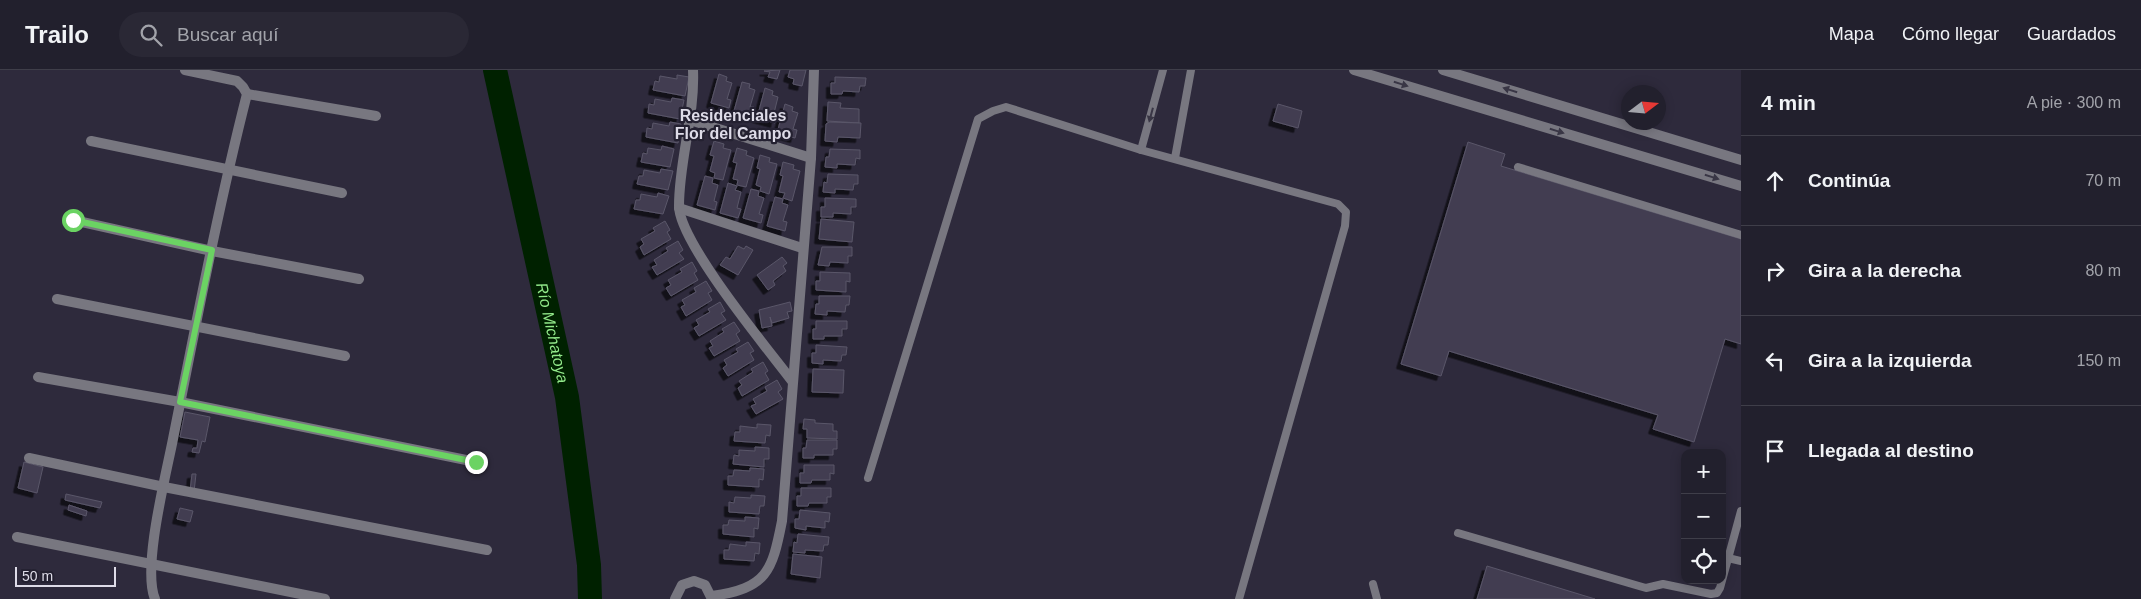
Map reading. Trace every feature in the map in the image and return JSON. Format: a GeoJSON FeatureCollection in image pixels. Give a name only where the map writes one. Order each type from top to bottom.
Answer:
{"type":"FeatureCollection","features":[{"type":"Feature","properties":{"kind":"street"},"geometry":{"type":"LineString","coordinates":[[155,599],[151,589],[150,565],[164,487],[195,325],[228,169],[247,94],[243,86],[237,81],[185,70]]}},
{"type":"Feature","properties":{"kind":"street"},"geometry":{"type":"LineString","coordinates":[[693,70],[694,99],[679,208],[684,229],[709,270],[792,381]]}},
{"type":"Feature","properties":{"kind":"street"},"geometry":{"type":"LineString","coordinates":[[675,599],[682,585],[694,581],[705,585],[712,597],[736,592],[759,581],[775,559],[782,521],[802,248],[811,158],[814,70]]}},
{"type":"Feature","properties":{"kind":"street"},"geometry":{"type":"LineString","coordinates":[[1354,70],[1741,186]]}},
{"type":"Feature","properties":{"kind":"street"},"geometry":{"type":"LineString","coordinates":[[1443,70],[1741,160]]}},
{"type":"Feature","properties":{"kind":"street"},"geometry":{"type":"LineString","coordinates":[[247,94],[376,116]]}},
{"type":"Feature","properties":{"kind":"street"},"geometry":{"type":"LineString","coordinates":[[690,120],[811,158]]}},
{"type":"Feature","properties":{"kind":"street"},"geometry":{"type":"LineString","coordinates":[[91,141],[342,193]]}},
{"type":"Feature","properties":{"kind":"street"},"geometry":{"type":"LineString","coordinates":[[679,208],[802,248]]}},
{"type":"Feature","properties":{"kind":"street"},"geometry":{"type":"LineString","coordinates":[[73,220],[359,279]]}},
{"type":"Feature","properties":{"kind":"street"},"geometry":{"type":"LineString","coordinates":[[57,300],[195,325],[344,356]]}},
{"type":"Feature","properties":{"kind":"street"},"geometry":{"type":"LineString","coordinates":[[38,377],[180,402],[476,462]]}},
{"type":"Feature","properties":{"kind":"street"},"geometry":{"type":"LineString","coordinates":[[29,458],[164,487],[487,550]]}},
{"type":"Feature","properties":{"kind":"street"},"geometry":{"type":"LineString","coordinates":[[17,537],[325,599]]}},
{"type":"Feature","properties":{"kind":"lane"},"geometry":{"type":"LineString","coordinates":[[1142,150],[1163,70]]}},
{"type":"Feature","properties":{"kind":"lane"},"geometry":{"type":"LineString","coordinates":[[1175,158],[1191,71],[1182,70]]}},
{"type":"Feature","properties":{"kind":"lane"},"geometry":{"type":"LineString","coordinates":[[868,478],[978,119],[993,110],[1006,107],[1142,150],[1338,204],[1346,212],[1345,226],[1239,599]]}},
{"type":"Feature","properties":{"kind":"lane"},"geometry":{"type":"LineString","coordinates":[[1518,167],[1741,235]]}},
{"type":"Feature","properties":{"kind":"lane"},"geometry":{"type":"LineString","coordinates":[[1458,533],[1646,588],[1663,584],[1712,594],[1716,593],[1720,588],[1741,511]]}},
{"type":"Feature","properties":{"kind":"lane"},"geometry":{"type":"LineString","coordinates":[[1728,558],[1741,561]]}},
{"type":"Feature","properties":{"kind":"lane"},"geometry":{"type":"LineString","coordinates":[[1373,584],[1377,599]]}},
{"type":"Feature","properties":{"kind":"building"},"geometry":{"type":"Polygon","coordinates":[[[780,70],[777,79],[768,77],[770,72],[764,71],[780,70]]]}},
{"type":"Feature","properties":{"kind":"building"},"geometry":{"type":"Polygon","coordinates":[[[790,70],[806,70],[802,86],[793,84],[794,79],[788,77],[790,70]]]}},
{"type":"Feature","properties":{"kind":"building"},"geometry":{"type":"Polygon","coordinates":[[[719,74],[727,77],[726,81],[732,83],[727,99],[731,100],[729,108],[711,103],[719,74]]]}},
{"type":"Feature","properties":{"kind":"building"},"geometry":{"type":"Polygon","coordinates":[[[677,75],[689,77],[685,96],[653,90],[655,81],[659,82],[660,76],[677,79],[677,75]]]}},
{"type":"Feature","properties":{"kind":"building"},"geometry":{"type":"Polygon","coordinates":[[[835,77],[866,78],[865,86],[860,86],[859,92],[843,91],[842,94],[831,94],[831,83],[835,83],[835,77]]]}},
{"type":"Feature","properties":{"kind":"building"},"geometry":{"type":"Polygon","coordinates":[[[742,82],[750,84],[749,88],[755,90],[750,107],[754,107],[752,116],[734,111],[742,82]]]}},
{"type":"Feature","properties":{"kind":"building"},"geometry":{"type":"Polygon","coordinates":[[[765,88],[773,91],[772,95],[778,97],[774,113],[777,114],[775,123],[757,118],[765,88]]]}},
{"type":"Feature","properties":{"kind":"building"},"geometry":{"type":"Polygon","coordinates":[[[672,98],[684,100],[680,119],[648,113],[649,104],[654,105],[655,99],[671,102],[672,98]]]}},
{"type":"Feature","properties":{"kind":"building"},"geometry":{"type":"Polygon","coordinates":[[[828,102],[841,103],[840,108],[859,109],[859,123],[827,121],[828,102]]]}},
{"type":"Feature","properties":{"kind":"building"},"geometry":{"type":"Polygon","coordinates":[[[785,104],[793,107],[792,111],[798,113],[793,129],[797,130],[795,138],[777,133],[785,104]]]}},
{"type":"Feature","properties":{"kind":"building"},"geometry":{"type":"Polygon","coordinates":[[[1278,104],[1302,111],[1298,128],[1273,121],[1278,104]]]}},
{"type":"Feature","properties":{"kind":"building"},"geometry":{"type":"Polygon","coordinates":[[[670,122],[681,124],[678,143],[646,137],[647,128],[652,129],[653,123],[669,126],[670,122]]]}},
{"type":"Feature","properties":{"kind":"building"},"geometry":{"type":"Polygon","coordinates":[[[829,122],[861,123],[860,138],[838,137],[837,142],[825,141],[826,124],[829,122]]]}},
{"type":"Feature","properties":{"kind":"building"},"geometry":{"type":"Polygon","coordinates":[[[714,141],[724,144],[723,148],[731,150],[723,180],[714,178],[715,173],[710,171],[714,156],[710,155],[714,141]]]}},
{"type":"Feature","properties":{"kind":"building"},"geometry":{"type":"Polygon","coordinates":[[[1468,142],[1505,154],[1501,166],[1741,239],[1741,344],[1725,339],[1694,442],[1653,429],[1658,415],[1449,351],[1441,376],[1401,364],[1468,142]]]}},
{"type":"Feature","properties":{"kind":"building"},"geometry":{"type":"Polygon","coordinates":[[[662,146],[674,149],[670,167],[641,162],[643,153],[647,154],[648,148],[661,150],[662,146]]]}},
{"type":"Feature","properties":{"kind":"building"},"geometry":{"type":"Polygon","coordinates":[[[737,148],[747,151],[746,155],[754,158],[746,187],[737,185],[738,180],[733,179],[737,163],[733,162],[737,148]]]}},
{"type":"Feature","properties":{"kind":"building"},"geometry":{"type":"Polygon","coordinates":[[[830,149],[860,150],[860,159],[856,158],[855,165],[837,164],[837,168],[825,167],[826,157],[829,157],[830,149]]]}},
{"type":"Feature","properties":{"kind":"building"},"geometry":{"type":"Polygon","coordinates":[[[760,155],[770,158],[769,162],[777,164],[769,194],[760,191],[761,187],[756,185],[760,169],[757,168],[760,155]]]}},
{"type":"Feature","properties":{"kind":"building"},"geometry":{"type":"Polygon","coordinates":[[[783,162],[794,165],[793,169],[800,171],[792,201],[783,198],[785,193],[779,192],[783,176],[780,175],[783,162]]]}},
{"type":"Feature","properties":{"kind":"building"},"geometry":{"type":"Polygon","coordinates":[[[661,169],[673,171],[668,190],[637,184],[639,176],[643,176],[644,170],[660,173],[661,169]]]}},
{"type":"Feature","properties":{"kind":"building"},"geometry":{"type":"Polygon","coordinates":[[[828,174],[858,175],[858,184],[854,184],[853,190],[835,189],[835,193],[823,192],[824,182],[827,183],[828,174]]]}},
{"type":"Feature","properties":{"kind":"building"},"geometry":{"type":"Polygon","coordinates":[[[705,176],[713,178],[712,183],[718,185],[714,201],[717,202],[715,210],[697,205],[705,176]]]}},
{"type":"Feature","properties":{"kind":"building"},"geometry":{"type":"Polygon","coordinates":[[[728,183],[737,186],[735,190],[741,192],[737,208],[741,209],[738,218],[720,213],[728,183]]]}},
{"type":"Feature","properties":{"kind":"building"},"geometry":{"type":"Polygon","coordinates":[[[751,189],[759,191],[758,196],[764,198],[759,214],[763,215],[761,223],[743,218],[751,189]]]}},
{"type":"Feature","properties":{"kind":"building"},"geometry":{"type":"Polygon","coordinates":[[[658,193],[669,196],[663,214],[634,209],[636,200],[640,200],[641,194],[657,197],[658,193]]]}},
{"type":"Feature","properties":{"kind":"building"},"geometry":{"type":"Polygon","coordinates":[[[775,197],[783,199],[782,203],[788,205],[783,221],[787,222],[785,231],[767,226],[775,197]]]}},
{"type":"Feature","properties":{"kind":"building"},"geometry":{"type":"Polygon","coordinates":[[[825,198],[856,199],[856,207],[851,207],[851,214],[833,213],[833,217],[821,217],[821,207],[825,207],[825,198]]]}},
{"type":"Feature","properties":{"kind":"building"},"geometry":{"type":"Polygon","coordinates":[[[821,219],[854,222],[852,242],[819,239],[821,219]]]}},
{"type":"Feature","properties":{"kind":"building"},"geometry":{"type":"Polygon","coordinates":[[[665,221],[670,230],[667,232],[671,239],[644,255],[640,247],[644,244],[641,239],[655,231],[653,228],[665,221]]]}},
{"type":"Feature","properties":{"kind":"building"},"geometry":{"type":"Polygon","coordinates":[[[678,241],[683,250],[679,253],[684,259],[657,275],[652,267],[657,265],[654,260],[668,251],[666,248],[678,241]]]}},
{"type":"Feature","properties":{"kind":"building"},"geometry":{"type":"Polygon","coordinates":[[[738,246],[744,249],[746,246],[753,250],[738,275],[720,265],[726,257],[730,259],[738,246]]]}},
{"type":"Feature","properties":{"kind":"building"},"geometry":{"type":"Polygon","coordinates":[[[822,247],[852,247],[852,256],[848,256],[848,263],[830,262],[829,266],[818,265],[822,247]]]}},
{"type":"Feature","properties":{"kind":"building"},"geometry":{"type":"Polygon","coordinates":[[[782,257],[787,263],[783,266],[786,271],[773,281],[775,285],[768,290],[757,275],[782,257]]]}},
{"type":"Feature","properties":{"kind":"building"},"geometry":{"type":"Polygon","coordinates":[[[692,262],[697,271],[694,273],[698,280],[671,296],[666,288],[671,285],[668,280],[682,272],[680,269],[692,262]]]}},
{"type":"Feature","properties":{"kind":"building"},"geometry":{"type":"Polygon","coordinates":[[[820,272],[850,273],[850,282],[846,281],[846,292],[816,290],[816,281],[820,281],[820,272]]]}},
{"type":"Feature","properties":{"kind":"building"},"geometry":{"type":"Polygon","coordinates":[[[706,281],[712,291],[708,293],[712,300],[686,316],[681,307],[685,305],[682,300],[696,292],[694,288],[706,281]]]}},
{"type":"Feature","properties":{"kind":"building"},"geometry":{"type":"Polygon","coordinates":[[[819,296],[850,296],[849,305],[846,305],[845,312],[827,311],[827,315],[815,314],[816,304],[819,304],[819,296]]]}},
{"type":"Feature","properties":{"kind":"building"},"geometry":{"type":"Polygon","coordinates":[[[720,302],[725,311],[721,313],[726,320],[699,336],[694,328],[699,325],[696,320],[710,312],[708,309],[720,302]]]}},
{"type":"Feature","properties":{"kind":"building"},"geometry":{"type":"Polygon","coordinates":[[[790,302],[792,311],[787,312],[789,318],[772,323],[770,317],[772,326],[762,328],[759,310],[790,302]]]}},
{"type":"Feature","properties":{"kind":"building"},"geometry":{"type":"Polygon","coordinates":[[[816,321],[847,321],[847,329],[842,329],[842,336],[824,336],[824,339],[813,339],[813,329],[816,329],[816,321]]]}},
{"type":"Feature","properties":{"kind":"building"},"geometry":{"type":"Polygon","coordinates":[[[734,322],[740,331],[736,334],[740,341],[714,356],[709,348],[713,346],[710,341],[724,332],[722,329],[734,322]]]}},
{"type":"Feature","properties":{"kind":"building"},"geometry":{"type":"Polygon","coordinates":[[[748,342],[754,351],[750,353],[754,360],[728,376],[723,368],[727,365],[724,360],[738,352],[736,349],[748,342]]]}},
{"type":"Feature","properties":{"kind":"building"},"geometry":{"type":"Polygon","coordinates":[[[816,345],[847,347],[846,355],[842,355],[841,361],[823,360],[823,364],[812,363],[812,353],[816,353],[816,345]]]}},
{"type":"Feature","properties":{"kind":"building"},"geometry":{"type":"Polygon","coordinates":[[[763,362],[768,371],[765,373],[769,380],[742,396],[738,388],[742,385],[739,381],[753,372],[751,369],[763,362]]]}},
{"type":"Feature","properties":{"kind":"building"},"geometry":{"type":"Polygon","coordinates":[[[813,369],[844,370],[843,393],[812,392],[813,369]]]}},
{"type":"Feature","properties":{"kind":"building"},"geometry":{"type":"Polygon","coordinates":[[[777,380],[782,389],[778,392],[783,399],[756,414],[751,406],[756,404],[753,399],[767,391],[765,387],[777,380]]]}},
{"type":"Feature","properties":{"kind":"building"},"geometry":{"type":"Polygon","coordinates":[[[185,412],[210,417],[205,442],[202,441],[199,453],[192,452],[193,448],[197,448],[198,440],[180,437],[185,412]]]}},
{"type":"Feature","properties":{"kind":"building"},"geometry":{"type":"Polygon","coordinates":[[[804,419],[815,420],[815,423],[833,424],[833,431],[837,431],[837,439],[807,438],[807,429],[803,429],[804,419]]]}},
{"type":"Feature","properties":{"kind":"building"},"geometry":{"type":"Polygon","coordinates":[[[757,424],[771,425],[770,436],[766,435],[765,443],[734,441],[735,432],[740,432],[740,426],[757,428],[757,424]]]}},
{"type":"Feature","properties":{"kind":"building"},"geometry":{"type":"Polygon","coordinates":[[[807,440],[837,440],[837,449],[833,449],[833,455],[814,455],[814,458],[803,458],[803,448],[806,448],[807,440]]]}},
{"type":"Feature","properties":{"kind":"building"},"geometry":{"type":"Polygon","coordinates":[[[755,447],[769,448],[769,459],[764,459],[764,467],[733,464],[734,455],[739,456],[739,450],[755,451],[755,447]]]}},
{"type":"Feature","properties":{"kind":"building"},"geometry":{"type":"Polygon","coordinates":[[[24,462],[43,467],[37,493],[18,488],[24,462]]]}},
{"type":"Feature","properties":{"kind":"building"},"geometry":{"type":"Polygon","coordinates":[[[804,465],[834,465],[834,474],[830,473],[830,480],[812,480],[811,483],[800,483],[800,473],[804,473],[804,465]]]}},
{"type":"Feature","properties":{"kind":"building"},"geometry":{"type":"Polygon","coordinates":[[[750,468],[764,469],[763,480],[759,479],[759,487],[728,485],[728,476],[733,476],[734,470],[750,471],[750,468]]]}},
{"type":"Feature","properties":{"kind":"building"},"geometry":{"type":"Polygon","coordinates":[[[192,474],[196,474],[194,492],[190,491],[192,474]]]}},
{"type":"Feature","properties":{"kind":"building"},"geometry":{"type":"Polygon","coordinates":[[[801,488],[831,488],[831,497],[827,497],[827,503],[809,503],[808,506],[797,506],[797,496],[801,496],[801,488]]]}},
{"type":"Feature","properties":{"kind":"building"},"geometry":{"type":"Polygon","coordinates":[[[66,494],[102,502],[100,508],[65,500],[66,494]]]}},
{"type":"Feature","properties":{"kind":"building"},"geometry":{"type":"Polygon","coordinates":[[[751,495],[765,496],[764,506],[760,506],[759,514],[729,512],[729,502],[734,503],[735,497],[751,498],[751,495]]]}},
{"type":"Feature","properties":{"kind":"building"},"geometry":{"type":"Polygon","coordinates":[[[69,505],[87,511],[86,516],[68,510],[69,505]]]}},
{"type":"Feature","properties":{"kind":"building"},"geometry":{"type":"Polygon","coordinates":[[[180,508],[193,511],[190,522],[177,519],[180,508]]]}},
{"type":"Feature","properties":{"kind":"building"},"geometry":{"type":"Polygon","coordinates":[[[800,510],[830,513],[829,522],[825,521],[825,528],[806,526],[806,530],[795,528],[795,519],[799,519],[800,510]]]}},
{"type":"Feature","properties":{"kind":"building"},"geometry":{"type":"Polygon","coordinates":[[[745,517],[759,518],[758,529],[754,528],[754,537],[723,534],[723,525],[728,525],[729,520],[745,521],[745,517]]]}},
{"type":"Feature","properties":{"kind":"building"},"geometry":{"type":"Polygon","coordinates":[[[798,534],[829,537],[828,545],[824,545],[823,551],[805,550],[805,553],[793,552],[794,542],[797,543],[798,534]]]}},
{"type":"Feature","properties":{"kind":"building"},"geometry":{"type":"Polygon","coordinates":[[[746,542],[760,543],[759,554],[755,553],[754,561],[724,559],[724,550],[729,550],[730,544],[746,546],[746,542]]]}},
{"type":"Feature","properties":{"kind":"building"},"geometry":{"type":"Polygon","coordinates":[[[793,554],[822,557],[820,578],[791,574],[793,554]]]}},
{"type":"Feature","properties":{"kind":"building"},"geometry":{"type":"Polygon","coordinates":[[[1487,566],[1595,599],[1477,599],[1487,566]]]}},
{"type":"Feature","properties":{"kind":"waterway","name":"Río Michatoya"},"geometry":{"type":"LineString","coordinates":[[495,70],[567,397],[589,565],[590,599]]}},
{"type":"Feature","properties":{"kind":"district","name":"Residenciales Flor del Campo"},"geometry":{"type":"Point","coordinates":[733,124]}},
{"type":"Feature","properties":{"kind":"route"},"geometry":{"type":"LineString","coordinates":[[73,220],[212,250],[180,402],[476,462]]}}]}
